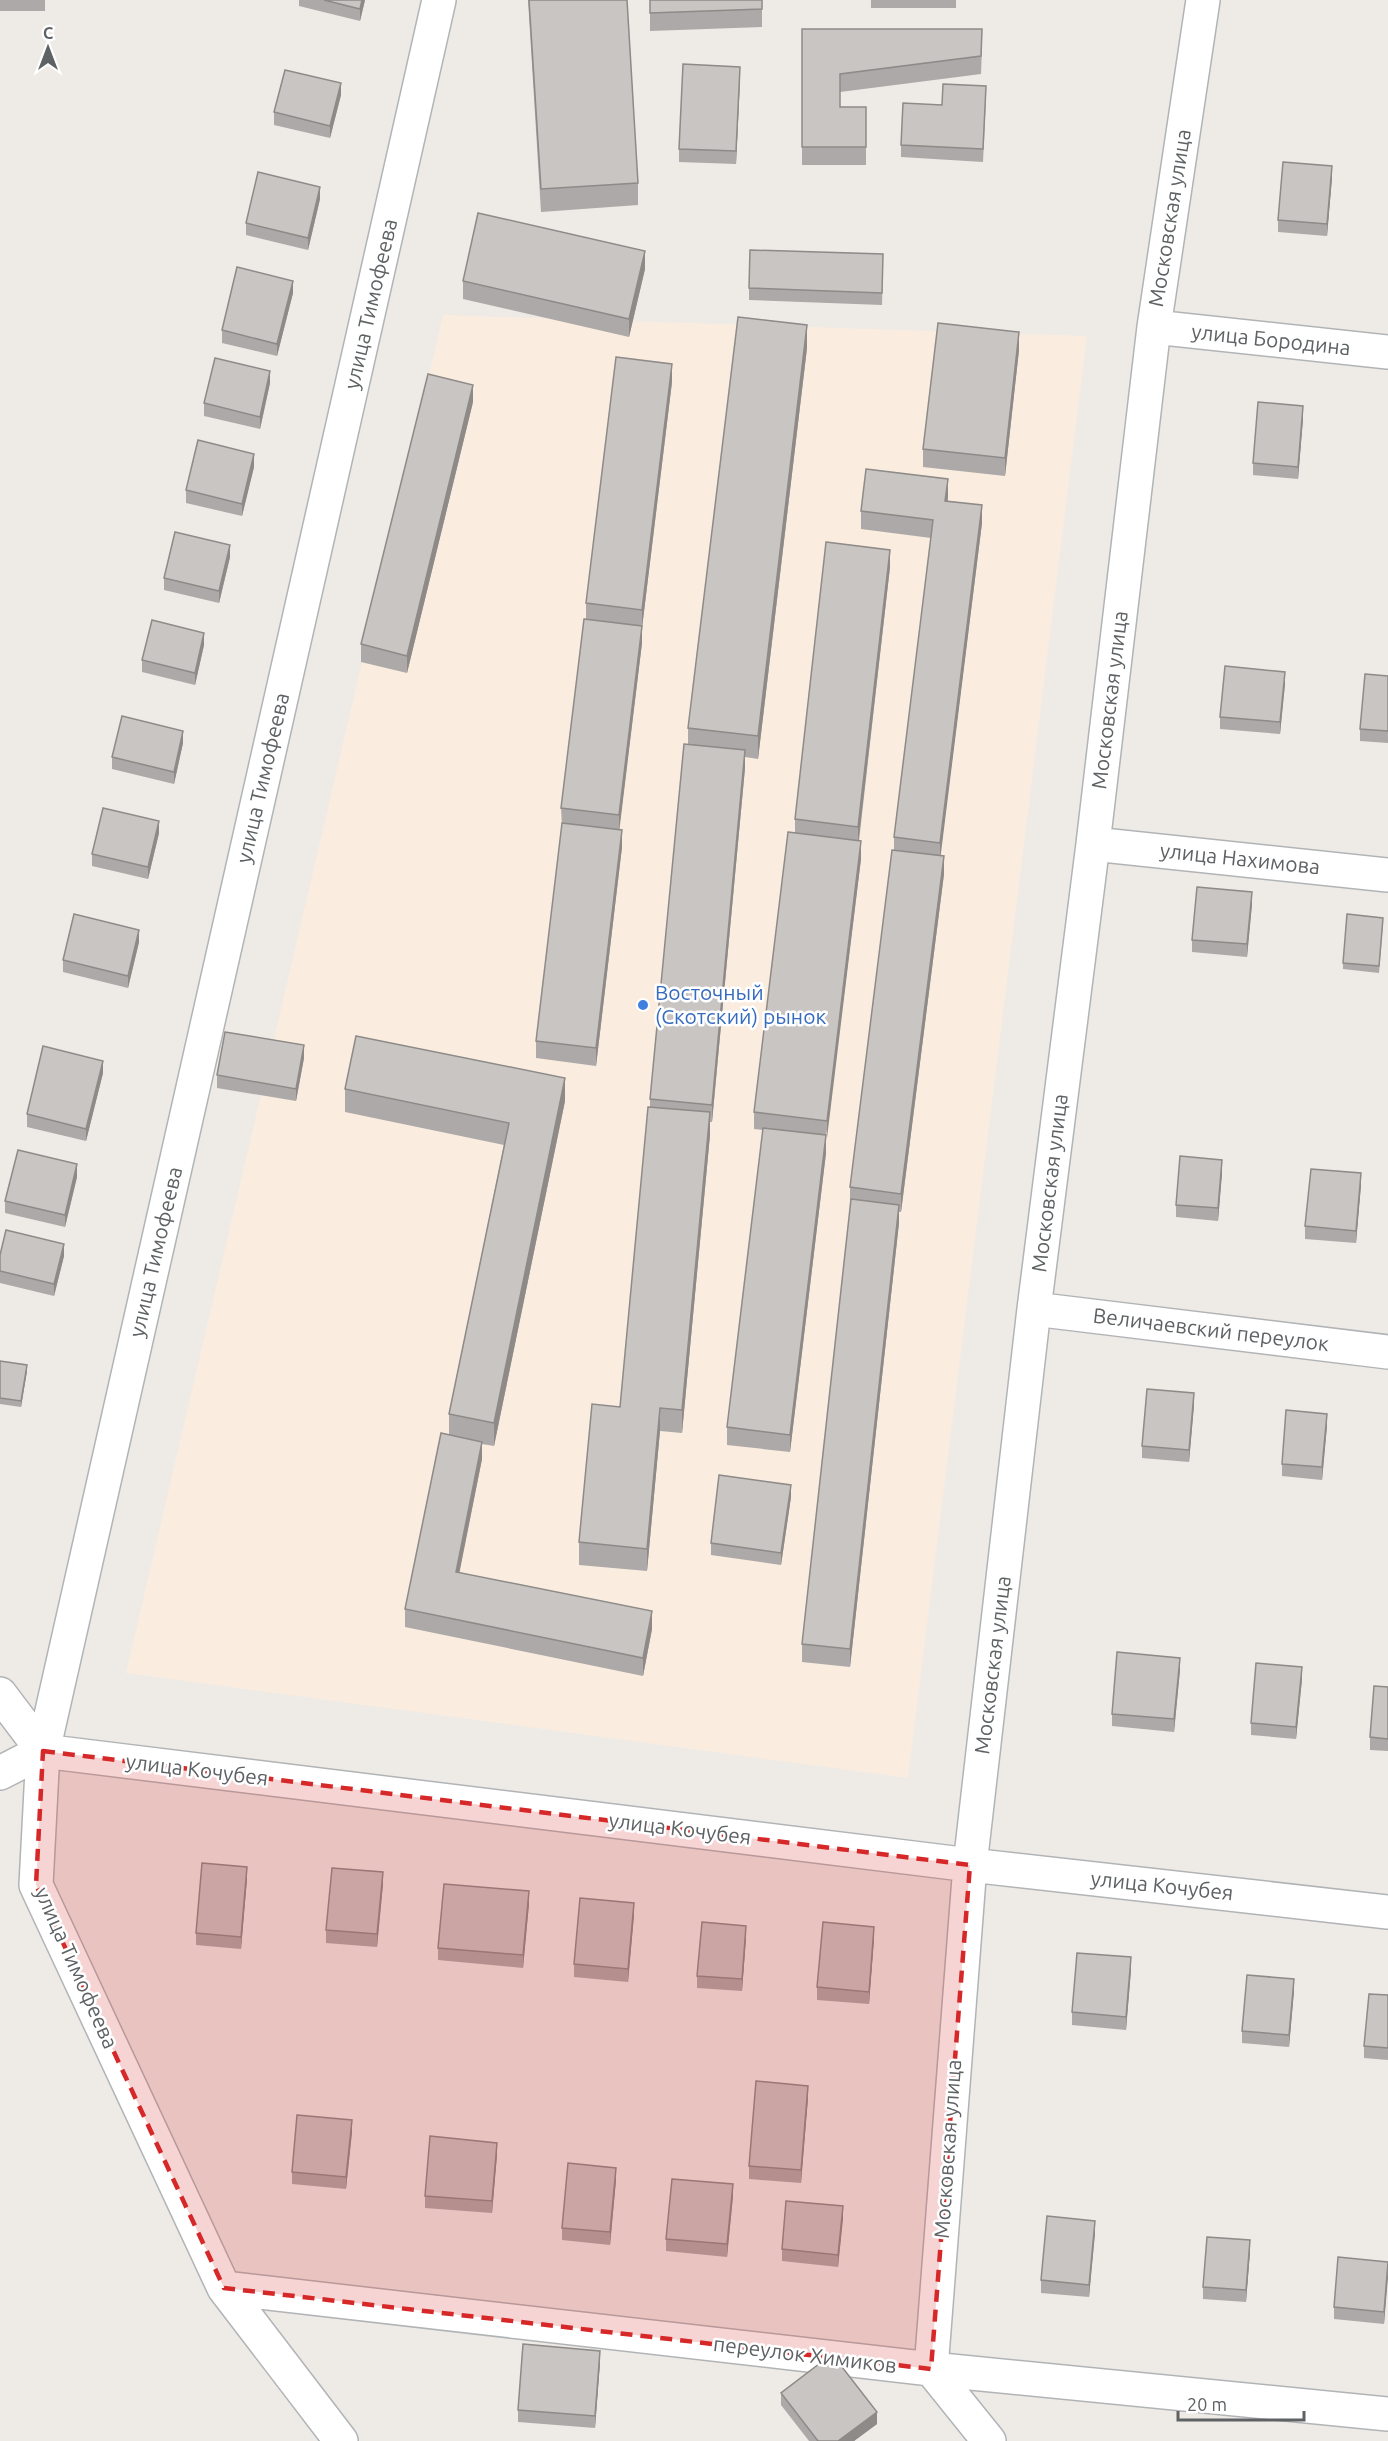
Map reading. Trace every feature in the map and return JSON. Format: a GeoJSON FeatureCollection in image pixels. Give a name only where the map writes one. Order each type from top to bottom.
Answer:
{"type":"FeatureCollection","features":[{"type":"Feature","properties":{"kind":"street","name":"улица Тимофеева"},"geometry":{"type":"LineString","coordinates":[[341,2441],[224,2288],[36,1885],[43,1751],[440,0]]}},
{"type":"Feature","properties":{"kind":"street","name":"Московская улица"},"geometry":{"type":"LineString","coordinates":[[931,2369],[970,1864],[1034,1309],[1093,844],[1154,327],[1203,0]]}},
{"type":"Feature","properties":{"kind":"street","name":"улица Бородина"},"geometry":{"type":"LineString","coordinates":[[1154,327],[1388,352]]}},
{"type":"Feature","properties":{"kind":"street","name":"улица Нахимова"},"geometry":{"type":"LineString","coordinates":[[1093,844],[1388,875]]}},
{"type":"Feature","properties":{"kind":"street","name":"Величаевский переулок"},"geometry":{"type":"LineString","coordinates":[[1034,1309],[1388,1352]]}},
{"type":"Feature","properties":{"kind":"street"},"geometry":{"type":"LineString","coordinates":[[0,1694],[43,1751],[0,1773]]}},
{"type":"Feature","properties":{"kind":"street","name":"улица Кочубея"},"geometry":{"type":"LineString","coordinates":[[43,1751],[970,1864],[1388,1912]]}},
{"type":"Feature","properties":{"kind":"street","name":"переулок Химиков"},"geometry":{"type":"LineString","coordinates":[[224,2288],[931,2369],[1388,2414]]}},
{"type":"Feature","properties":{"kind":"street"},"geometry":{"type":"LineString","coordinates":[[931,2369],[989,2441]]}},
{"type":"Feature","properties":{"kind":"highlighted area"},"geometry":{"type":"Polygon","coordinates":[[[43,1751],[970,1865],[931,2369],[224,2288],[36,1885],[43,1751]]]}},
{"type":"Feature","properties":{"kind":"shaded area","name":"Восточный (Скотский) рынок"},"geometry":{"type":"Polygon","coordinates":[[[443,315],[1087,336],[908,1778],[126,1673],[443,315]]]}},
{"type":"Feature","properties":{"kind":"building"},"geometry":{"type":"Polygon","coordinates":[[[324,0],[362,0],[360,9],[324,0]]]}},
{"type":"Feature","properties":{"kind":"building"},"geometry":{"type":"Polygon","coordinates":[[[529,0],[627,0],[638,183],[541,189],[529,0]]]}},
{"type":"Feature","properties":{"kind":"building"},"geometry":{"type":"Polygon","coordinates":[[[650,0],[762,0],[762,9],[650,13],[650,0]]]}},
{"type":"Feature","properties":{"kind":"building"},"geometry":{"type":"Polygon","coordinates":[[[802,29],[982,29],[981,56],[840,74],[840,107],[866,107],[866,147],[802,147],[802,29]]]}},
{"type":"Feature","properties":{"kind":"building"},"geometry":{"type":"Polygon","coordinates":[[[683,64],[740,67],[736,151],[679,149],[683,64]]]}},
{"type":"Feature","properties":{"kind":"building"},"geometry":{"type":"Polygon","coordinates":[[[285,70],[341,83],[330,126],[274,112],[285,70]]]}},
{"type":"Feature","properties":{"kind":"building"},"geometry":{"type":"Polygon","coordinates":[[[943,84],[986,86],[983,149],[901,145],[903,103],[942,105],[943,84]]]}},
{"type":"Feature","properties":{"kind":"building"},"geometry":{"type":"Polygon","coordinates":[[[1283,162],[1332,166],[1327,224],[1278,220],[1283,162]]]}},
{"type":"Feature","properties":{"kind":"building"},"geometry":{"type":"Polygon","coordinates":[[[258,172],[320,187],[308,238],[246,223],[258,172]]]}},
{"type":"Feature","properties":{"kind":"building"},"geometry":{"type":"Polygon","coordinates":[[[478,213],[645,251],[629,319],[463,281],[478,213]]]}},
{"type":"Feature","properties":{"kind":"building"},"geometry":{"type":"Polygon","coordinates":[[[750,250],[883,254],[882,293],[749,288],[750,250]]]}},
{"type":"Feature","properties":{"kind":"building"},"geometry":{"type":"Polygon","coordinates":[[[237,267],[293,281],[277,344],[222,330],[237,267]]]}},
{"type":"Feature","properties":{"kind":"building"},"geometry":{"type":"Polygon","coordinates":[[[738,317],[807,325],[758,736],[688,728],[738,317]]]}},
{"type":"Feature","properties":{"kind":"building"},"geometry":{"type":"Polygon","coordinates":[[[938,323],[1019,332],[1005,458],[923,449],[938,323]]]}},
{"type":"Feature","properties":{"kind":"building"},"geometry":{"type":"Polygon","coordinates":[[[616,357],[672,364],[642,610],[586,603],[616,357]]]}},
{"type":"Feature","properties":{"kind":"building"},"geometry":{"type":"Polygon","coordinates":[[[215,358],[270,371],[260,417],[204,403],[215,358]]]}},
{"type":"Feature","properties":{"kind":"building"},"geometry":{"type":"Polygon","coordinates":[[[428,374],[473,385],[407,656],[361,644],[428,374]]]}},
{"type":"Feature","properties":{"kind":"building"},"geometry":{"type":"Polygon","coordinates":[[[1258,402],[1303,406],[1298,467],[1253,463],[1258,402]]]}},
{"type":"Feature","properties":{"kind":"building"},"geometry":{"type":"Polygon","coordinates":[[[198,440],[254,454],[242,504],[186,490],[198,440]]]}},
{"type":"Feature","properties":{"kind":"building"},"geometry":{"type":"Polygon","coordinates":[[[866,469],[948,479],[945,501],[982,505],[940,843],[894,837],[933,520],[861,511],[866,469]]]}},
{"type":"Feature","properties":{"kind":"building"},"geometry":{"type":"Polygon","coordinates":[[[175,532],[230,545],[219,591],[164,578],[175,532]]]}},
{"type":"Feature","properties":{"kind":"building"},"geometry":{"type":"Polygon","coordinates":[[[826,542],[890,550],[858,827],[795,819],[826,542]]]}},
{"type":"Feature","properties":{"kind":"building"},"geometry":{"type":"Polygon","coordinates":[[[584,619],[642,626],[619,815],[561,808],[584,619]]]}},
{"type":"Feature","properties":{"kind":"building"},"geometry":{"type":"Polygon","coordinates":[[[152,620],[204,633],[195,673],[142,660],[152,620]]]}},
{"type":"Feature","properties":{"kind":"building"},"geometry":{"type":"Polygon","coordinates":[[[1225,666],[1285,672],[1280,722],[1220,717],[1225,666]]]}},
{"type":"Feature","properties":{"kind":"building"},"geometry":{"type":"Polygon","coordinates":[[[1365,674],[1388,676],[1388,731],[1360,729],[1365,674]]]}},
{"type":"Feature","properties":{"kind":"building"},"geometry":{"type":"Polygon","coordinates":[[[122,716],[183,731],[174,772],[112,757],[122,716]]]}},
{"type":"Feature","properties":{"kind":"building"},"geometry":{"type":"Polygon","coordinates":[[[684,744],[745,750],[712,1105],[650,1099],[684,744]]]}},
{"type":"Feature","properties":{"kind":"building"},"geometry":{"type":"Polygon","coordinates":[[[103,808],[159,821],[148,867],[92,854],[103,808]]]}},
{"type":"Feature","properties":{"kind":"building"},"geometry":{"type":"Polygon","coordinates":[[[562,823],[622,830],[596,1048],[536,1041],[562,823]]]}},
{"type":"Feature","properties":{"kind":"building"},"geometry":{"type":"Polygon","coordinates":[[[788,832],[861,841],[827,1121],[754,1112],[788,832]]]}},
{"type":"Feature","properties":{"kind":"building"},"geometry":{"type":"Polygon","coordinates":[[[892,850],[944,856],[901,1194],[850,1187],[892,850]]]}},
{"type":"Feature","properties":{"kind":"building"},"geometry":{"type":"Polygon","coordinates":[[[1197,887],[1252,892],[1247,944],[1192,940],[1197,887]]]}},
{"type":"Feature","properties":{"kind":"building"},"geometry":{"type":"Polygon","coordinates":[[[74,914],[139,930],[128,976],[63,960],[74,914]]]}},
{"type":"Feature","properties":{"kind":"building"},"geometry":{"type":"Polygon","coordinates":[[[1347,914],[1383,918],[1379,966],[1343,963],[1347,914]]]}},
{"type":"Feature","properties":{"kind":"building"},"geometry":{"type":"Polygon","coordinates":[[[225,1032],[304,1045],[296,1089],[217,1075],[225,1032]]]}},
{"type":"Feature","properties":{"kind":"building"},"geometry":{"type":"Polygon","coordinates":[[[356,1036],[565,1078],[494,1423],[449,1414],[509,1123],[345,1089],[356,1036]]]}},
{"type":"Feature","properties":{"kind":"building"},"geometry":{"type":"Polygon","coordinates":[[[43,1046],[103,1061],[86,1129],[27,1114],[43,1046]]]}},
{"type":"Feature","properties":{"kind":"building"},"geometry":{"type":"Polygon","coordinates":[[[648,1107],[710,1112],[682,1410],[660,1408],[647,1549],[579,1542],[592,1404],[620,1407],[648,1107]]]}},
{"type":"Feature","properties":{"kind":"building"},"geometry":{"type":"Polygon","coordinates":[[[763,1128],[826,1135],[790,1435],[727,1427],[763,1128]]]}},
{"type":"Feature","properties":{"kind":"building"},"geometry":{"type":"Polygon","coordinates":[[[18,1150],[77,1164],[65,1215],[5,1201],[18,1150]]]}},
{"type":"Feature","properties":{"kind":"building"},"geometry":{"type":"Polygon","coordinates":[[[1180,1156],[1222,1160],[1218,1208],[1176,1205],[1180,1156]]]}},
{"type":"Feature","properties":{"kind":"building"},"geometry":{"type":"Polygon","coordinates":[[[1311,1169],[1361,1173],[1356,1231],[1305,1226],[1311,1169]]]}},
{"type":"Feature","properties":{"kind":"building"},"geometry":{"type":"Polygon","coordinates":[[[851,1199],[899,1205],[850,1649],[802,1644],[851,1199]]]}},
{"type":"Feature","properties":{"kind":"building"},"geometry":{"type":"Polygon","coordinates":[[[6,1230],[64,1244],[54,1284],[0,1271],[0,1255],[6,1230]]]}},
{"type":"Feature","properties":{"kind":"building"},"geometry":{"type":"Polygon","coordinates":[[[0,1361],[27,1365],[21,1401],[0,1398],[0,1361]]]}},
{"type":"Feature","properties":{"kind":"building"},"geometry":{"type":"Polygon","coordinates":[[[1147,1389],[1194,1393],[1189,1450],[1142,1446],[1147,1389]]]}},
{"type":"Feature","properties":{"kind":"building"},"geometry":{"type":"Polygon","coordinates":[[[1286,1410],[1327,1414],[1322,1467],[1282,1464],[1286,1410]]]}},
{"type":"Feature","properties":{"kind":"building"},"geometry":{"type":"Polygon","coordinates":[[[441,1433],[482,1442],[456,1572],[652,1611],[643,1658],[405,1609],[441,1433]]]}},
{"type":"Feature","properties":{"kind":"building"},"geometry":{"type":"Polygon","coordinates":[[[719,1475],[791,1485],[781,1553],[711,1543],[719,1475]]]}},
{"type":"Feature","properties":{"kind":"building"},"geometry":{"type":"Polygon","coordinates":[[[1117,1652],[1180,1658],[1174,1719],[1112,1714],[1117,1652]]]}},
{"type":"Feature","properties":{"kind":"building"},"geometry":{"type":"Polygon","coordinates":[[[1256,1663],[1302,1667],[1296,1727],[1251,1723],[1256,1663]]]}},
{"type":"Feature","properties":{"kind":"building"},"geometry":{"type":"Polygon","coordinates":[[[1374,1686],[1388,1687],[1388,1739],[1370,1737],[1374,1686]]]}},
{"type":"Feature","properties":{"kind":"building"},"geometry":{"type":"Polygon","coordinates":[[[202,1863],[247,1867],[241,1937],[196,1933],[202,1863]]]}},
{"type":"Feature","properties":{"kind":"building"},"geometry":{"type":"Polygon","coordinates":[[[332,1868],[383,1872],[377,1934],[326,1930],[332,1868]]]}},
{"type":"Feature","properties":{"kind":"building"},"geometry":{"type":"Polygon","coordinates":[[[444,1884],[529,1891],[523,1955],[438,1948],[444,1884]]]}},
{"type":"Feature","properties":{"kind":"building"},"geometry":{"type":"Polygon","coordinates":[[[580,1898],[634,1903],[628,1969],[574,1964],[580,1898]]]}},
{"type":"Feature","properties":{"kind":"building"},"geometry":{"type":"Polygon","coordinates":[[[702,1922],[746,1926],[742,1979],[697,1976],[702,1922]]]}},
{"type":"Feature","properties":{"kind":"building"},"geometry":{"type":"Polygon","coordinates":[[[823,1922],[874,1927],[869,1992],[817,1987],[823,1922]]]}},
{"type":"Feature","properties":{"kind":"building"},"geometry":{"type":"Polygon","coordinates":[[[1077,1953],[1131,1957],[1126,2017],[1072,2012],[1077,1953]]]}},
{"type":"Feature","properties":{"kind":"building"},"geometry":{"type":"Polygon","coordinates":[[[1247,1975],[1294,1979],[1289,2035],[1242,2031],[1247,1975]]]}},
{"type":"Feature","properties":{"kind":"building"},"geometry":{"type":"Polygon","coordinates":[[[1369,1994],[1388,1995],[1388,2048],[1364,2046],[1369,1994]]]}},
{"type":"Feature","properties":{"kind":"building"},"geometry":{"type":"Polygon","coordinates":[[[756,2081],[808,2086],[801,2170],[749,2166],[756,2081]]]}},
{"type":"Feature","properties":{"kind":"building"},"geometry":{"type":"Polygon","coordinates":[[[297,2115],[352,2120],[346,2177],[292,2172],[297,2115]]]}},
{"type":"Feature","properties":{"kind":"building"},"geometry":{"type":"Polygon","coordinates":[[[430,2136],[497,2143],[492,2201],[425,2196],[430,2136]]]}},
{"type":"Feature","properties":{"kind":"building"},"geometry":{"type":"Polygon","coordinates":[[[568,2163],[616,2168],[610,2232],[562,2228],[568,2163]]]}},
{"type":"Feature","properties":{"kind":"building"},"geometry":{"type":"Polygon","coordinates":[[[672,2179],[733,2184],[727,2244],[666,2239],[672,2179]]]}},
{"type":"Feature","properties":{"kind":"building"},"geometry":{"type":"Polygon","coordinates":[[[786,2201],[843,2206],[838,2255],[782,2249],[786,2201]]]}},
{"type":"Feature","properties":{"kind":"building"},"geometry":{"type":"Polygon","coordinates":[[[1047,2216],[1095,2221],[1089,2285],[1041,2280],[1047,2216]]]}},
{"type":"Feature","properties":{"kind":"building"},"geometry":{"type":"Polygon","coordinates":[[[1207,2237],[1250,2240],[1246,2290],[1203,2287],[1207,2237]]]}},
{"type":"Feature","properties":{"kind":"building"},"geometry":{"type":"Polygon","coordinates":[[[1338,2257],[1388,2262],[1384,2312],[1334,2307],[1338,2257]]]}},
{"type":"Feature","properties":{"kind":"building"},"geometry":{"type":"Polygon","coordinates":[[[523,2344],[600,2351],[595,2416],[518,2410],[523,2344]]]}},
{"type":"Feature","properties":{"kind":"building"},"geometry":{"type":"Polygon","coordinates":[[[832,2354],[877,2412],[838,2441],[818,2441],[781,2393],[832,2354]]]}},
{"type":"Feature","properties":{"kind":"place","name":"Восточный (Скотский) рынок"},"geometry":{"type":"Point","coordinates":[643,1005]}}]}
